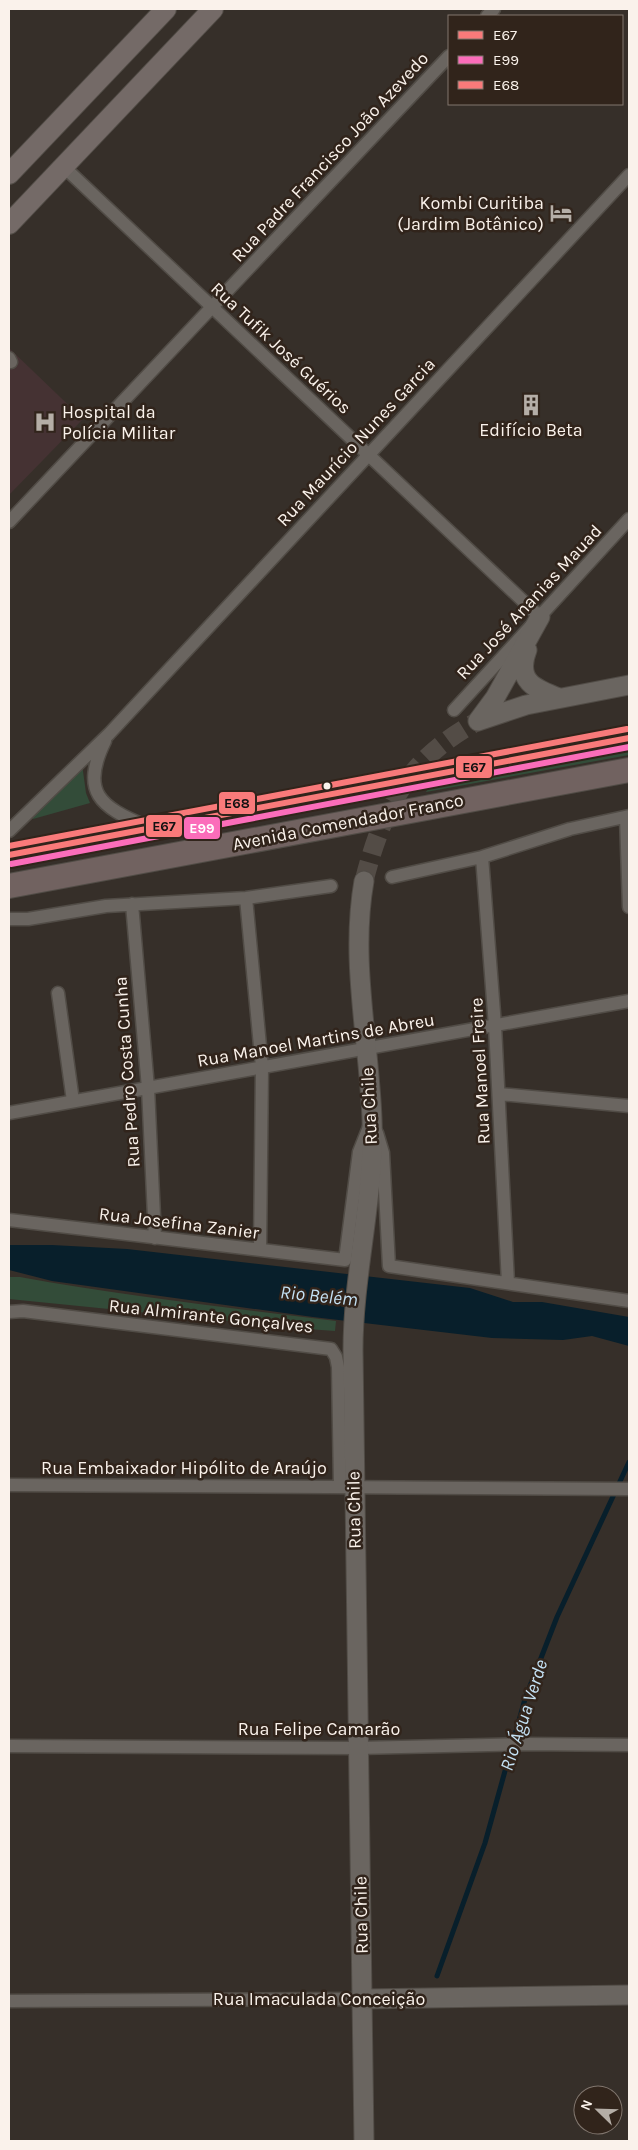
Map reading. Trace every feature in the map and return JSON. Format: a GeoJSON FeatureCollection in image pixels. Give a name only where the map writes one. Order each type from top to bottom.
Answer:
{"type":"FeatureCollection","features":[{"type":"Feature","properties":{"kind":"highway","name":"Avenida Comendador Franco"},"geometry":{"type":"LineString","coordinates":[[9,855],[629,738]]}},
{"type":"Feature","properties":{"kind":"highway","name":"Avenida Comendador Franco"},"geometry":{"type":"LineString","coordinates":[[9,886],[629,770]]}},
{"type":"Feature","properties":{"kind":"main road"},"geometry":{"type":"LineString","coordinates":[[9,174],[166,9]]}},
{"type":"Feature","properties":{"kind":"main road"},"geometry":{"type":"LineString","coordinates":[[9,224],[213,9]]}},
{"type":"Feature","properties":{"kind":"main road"},"geometry":{"type":"LineString","coordinates":[[105,73],[130,96]]}},
{"type":"Feature","properties":{"kind":"main road"},"geometry":{"type":"LineString","coordinates":[[540,617],[525,655],[524,676],[532,686],[559,698]]}},
{"type":"Feature","properties":{"kind":"main road"},"geometry":{"type":"LineString","coordinates":[[540,617],[495,698],[478,721],[501,712],[559,698],[629,685]]}},
{"type":"Feature","properties":{"kind":"main road","name":"Rua Chile"},"geometry":{"type":"LineString","coordinates":[[364,881],[358,941],[372,1119],[370,1178],[354,1298],[353,1392],[347,1487],[358,1748],[364,2141]]}},
{"type":"Feature","properties":{"kind":"main road","name":"Rua Imaculada Conceição"},"geometry":{"type":"LineString","coordinates":[[362,1999],[629,1995]]}},
{"type":"Feature","properties":{"kind":"street","name":"Rua Padre Francisco João Azevedo"},"geometry":{"type":"LineString","coordinates":[[9,522],[448,57]]}},
{"type":"Feature","properties":{"kind":"street","name":"Rua Tufik José Guérios"},"geometry":{"type":"LineString","coordinates":[[63,166],[540,617]]}},
{"type":"Feature","properties":{"kind":"street","name":"Rua Maurício Nunes Garcia"},"geometry":{"type":"LineString","coordinates":[[9,831],[109,734],[629,175]]}},
{"type":"Feature","properties":{"kind":"street","name":"Rua José Ananias Mauad"},"geometry":{"type":"LineString","coordinates":[[454,710],[629,519]]}},
{"type":"Feature","properties":{"kind":"street","name":"Rua Maurício Nunes Garcia"},"geometry":{"type":"LineString","coordinates":[[109,734],[100,751],[94,774],[98,795],[110,809],[150,828]]}},
{"type":"Feature","properties":{"kind":"street"},"geometry":{"type":"LineString","coordinates":[[392,877],[482,857],[570,829],[627,817],[629,907]]}},
{"type":"Feature","properties":{"kind":"street","name":"Rua Manoel Freire"},"geometry":{"type":"LineString","coordinates":[[482,857],[500,1094],[508,1283]]}},
{"type":"Feature","properties":{"kind":"street"},"geometry":{"type":"LineString","coordinates":[[9,919],[28,919],[92,908],[132,904],[246,898],[330,886]]}},
{"type":"Feature","properties":{"kind":"street"},"geometry":{"type":"LineString","coordinates":[[246,898],[262,1067],[260,1250]]}},
{"type":"Feature","properties":{"kind":"street","name":"Rua Pedro Costa Cunha"},"geometry":{"type":"LineString","coordinates":[[132,904],[148,1088],[155,1238]]}},
{"type":"Feature","properties":{"kind":"street"},"geometry":{"type":"LineString","coordinates":[[58,993],[73,1101]]}},
{"type":"Feature","properties":{"kind":"street","name":"Rua Manoel Martins de Abreu"},"geometry":{"type":"LineString","coordinates":[[9,1113],[629,1002]]}},
{"type":"Feature","properties":{"kind":"street"},"geometry":{"type":"LineString","coordinates":[[500,1094],[629,1106]]}},
{"type":"Feature","properties":{"kind":"street"},"geometry":{"type":"LineString","coordinates":[[372,1119],[383,1153],[389,1266],[629,1301]]}},
{"type":"Feature","properties":{"kind":"street","name":"Rua Josefina Zanier"},"geometry":{"type":"LineString","coordinates":[[9,1220],[345,1260],[359,1152],[372,1119]]}},
{"type":"Feature","properties":{"kind":"street","name":"Rua Almirante Gonçalves"},"geometry":{"type":"LineString","coordinates":[[9,1312],[23,1311],[331,1349],[336,1357],[338,1367],[347,1487]]}},
{"type":"Feature","properties":{"kind":"street","name":"Rua Embaixador Hipólito de Araújo"},"geometry":{"type":"LineString","coordinates":[[9,1485],[629,1488]]}},
{"type":"Feature","properties":{"kind":"street","name":"Rua Felipe Camarão"},"geometry":{"type":"LineString","coordinates":[[9,1746],[358,1748],[498,1744],[629,1745]]}},
{"type":"Feature","properties":{"kind":"street","name":"Rua Imaculada Conceição"},"geometry":{"type":"LineString","coordinates":[[9,2001],[362,1999]]}},
{"type":"Feature","properties":{"kind":"shaded area","name":"Hospital da Polícia Militar"},"geometry":{"type":"Polygon","coordinates":[[[9,348],[83,419],[9,495],[9,348]]]}},
{"type":"Feature","properties":{"kind":"green space"},"geometry":{"type":"Polygon","coordinates":[[[629,741],[629,755],[426,792],[433,778],[629,741]]]}},
{"type":"Feature","properties":{"kind":"green space"},"geometry":{"type":"Polygon","coordinates":[[[82,764],[86,793],[90,803],[33,819],[32,816],[82,764]]]}},
{"type":"Feature","properties":{"kind":"green space"},"geometry":{"type":"Polygon","coordinates":[[[9,1277],[336,1321],[335,1331],[9,1299],[9,1277]]]}},
{"type":"Feature","properties":{"kind":"water","name":"Rio Belém"},"geometry":{"type":"Polygon","coordinates":[[[9,1245],[127,1249],[470,1288],[513,1302],[542,1302],[629,1317],[629,1346],[592,1336],[563,1340],[492,1338],[313,1317],[52,1281],[9,1270],[9,1245]]]}},
{"type":"Feature","properties":{"kind":"waterway","name":"Rio Água Verde"},"geometry":{"type":"LineString","coordinates":[[437,1976],[485,1843],[525,1699],[557,1617],[629,1462]]}},
{"type":"Feature","properties":{"kind":"tunnel"},"geometry":{"type":"LineString","coordinates":[[364,881],[380,830],[402,788],[416,769],[433,752],[478,721]]}},
{"type":"Feature","properties":{"kind":"transit line","name":"E68"},"geometry":{"type":"LineString","coordinates":[[9,846],[627,729]]}},
{"type":"Feature","properties":{"kind":"transit line","name":"E67"},"geometry":{"type":"LineString","coordinates":[[9,855],[629,738]]}},
{"type":"Feature","properties":{"kind":"transit line","name":"E99"},"geometry":{"type":"LineString","coordinates":[[11,864],[629,747]]}},
{"type":"Feature","properties":{"kind":"place","name":"Kombi Curitiba (Jardim Botânico)"},"geometry":{"type":"Point","coordinates":[561,213]}},
{"type":"Feature","properties":{"kind":"place","name":"Edifício Beta"},"geometry":{"type":"Point","coordinates":[531,405]}},
{"type":"Feature","properties":{"kind":"place","name":"Hospital da Polícia Militar"},"geometry":{"type":"Point","coordinates":[45,422]}}]}
